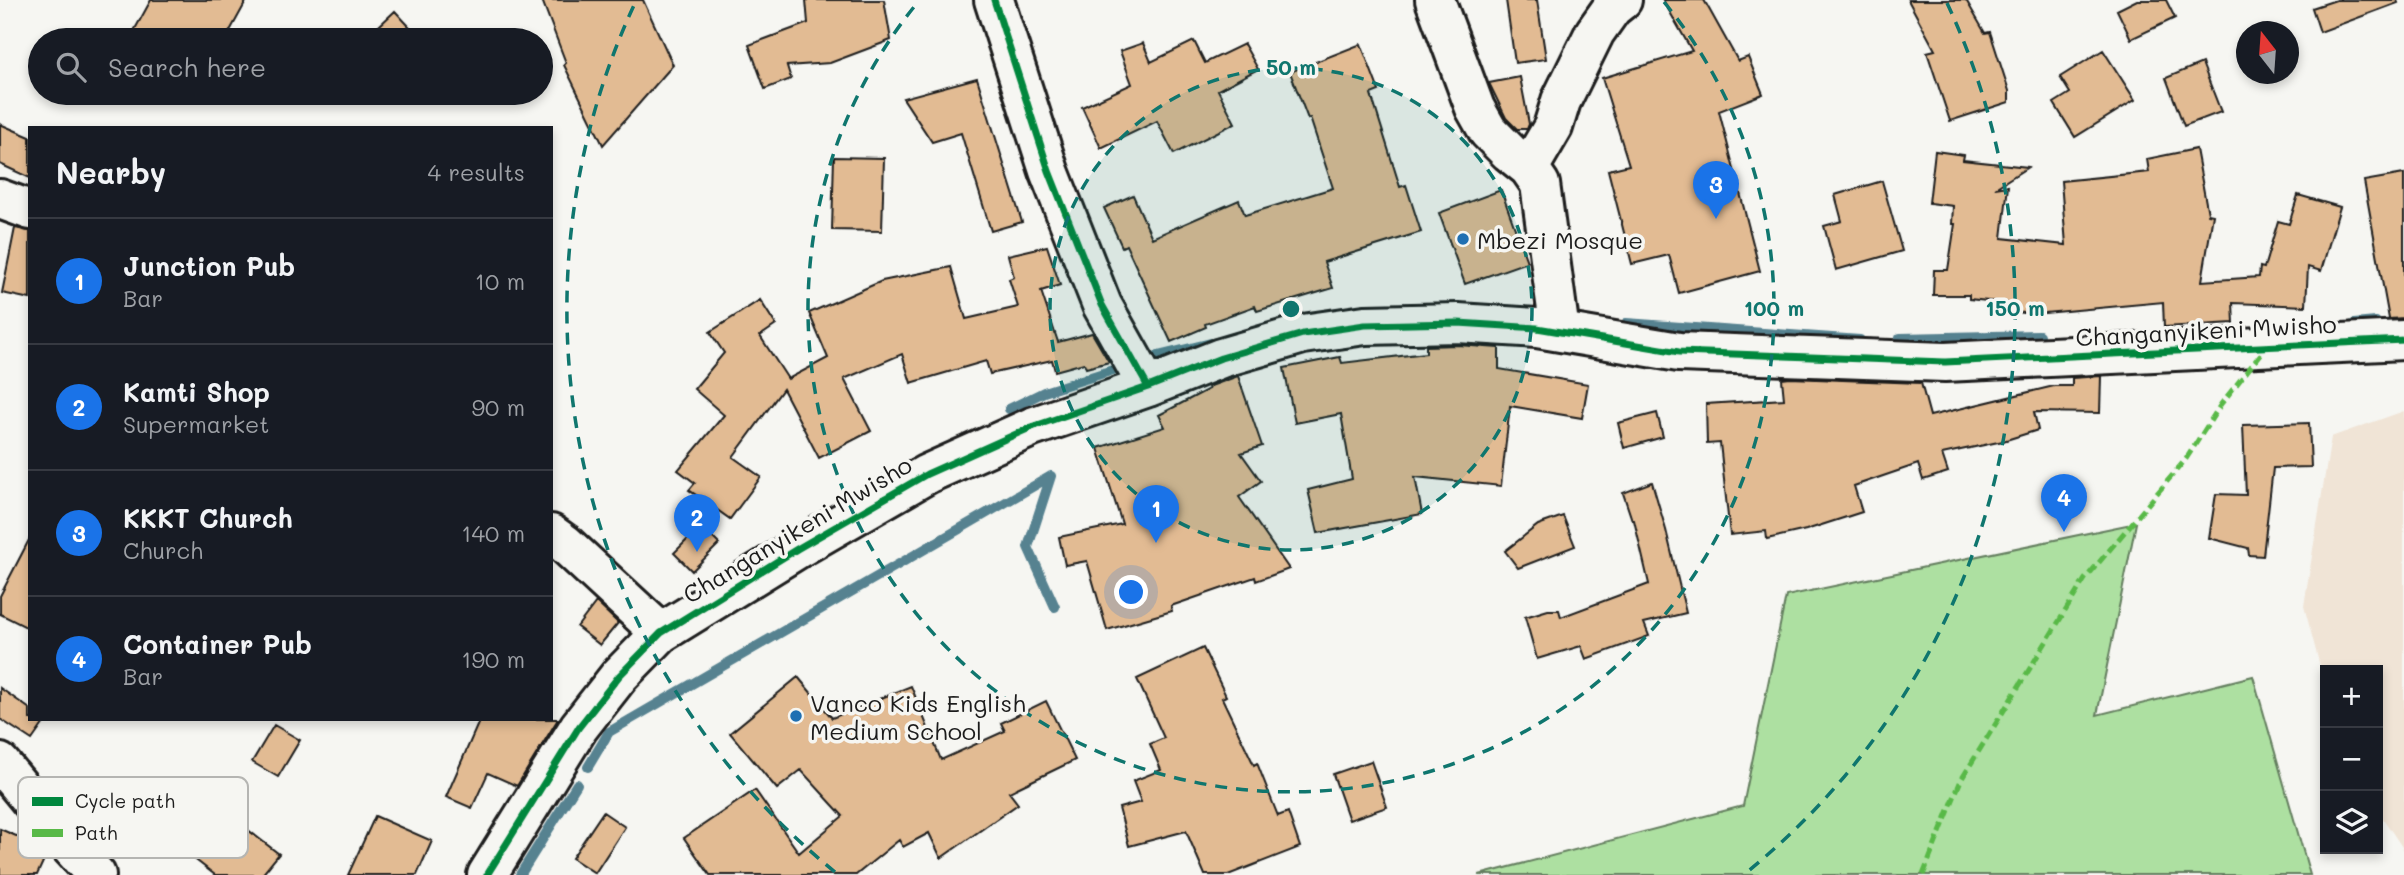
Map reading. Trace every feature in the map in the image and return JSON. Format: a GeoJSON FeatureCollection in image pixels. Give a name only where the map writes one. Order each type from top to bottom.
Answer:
{"type":"FeatureCollection","features":[{"type":"Feature","properties":{"kind":"street"},"geometry":{"type":"LineString","coordinates":[[994,0],[1049,171],[1102,305],[1148,387]]}},
{"type":"Feature","properties":{"kind":"street"},"geometry":{"type":"LineString","coordinates":[[1435,0],[1475,108],[1488,131],[1529,168],[1540,184],[1560,332]]}},
{"type":"Feature","properties":{"kind":"street"},"geometry":{"type":"LineString","coordinates":[[1529,168],[1553,127],[1561,101],[1595,32],[1615,3]]}},
{"type":"Feature","properties":{"kind":"street"},"geometry":{"type":"LineString","coordinates":[[0,199],[28,209]]}},
{"type":"Feature","properties":{"kind":"street","name":"Changanyikeni Mwisho"},"geometry":{"type":"LineString","coordinates":[[486,875],[579,727],[619,676],[661,634],[797,549],[927,474],[1032,427],[1148,387],[1221,358],[1291,337],[1352,327],[1458,323],[1537,328],[1679,352],[1945,362],[2404,340]]}},
{"type":"Feature","properties":{"kind":"street"},"geometry":{"type":"LineString","coordinates":[[553,536],[661,634]]}},
{"type":"Feature","properties":{"kind":"street"},"geometry":{"type":"LineString","coordinates":[[0,763],[18,785]]}},
{"type":"Feature","properties":{"kind":"street"},"geometry":{"type":"LineString","coordinates":[[81,858],[96,875]]}},
{"type":"Feature","properties":{"kind":"shaded area"},"geometry":{"type":"Polygon","coordinates":[[[2404,411],[2404,850],[2383,818],[2383,665],[2320,666],[2304,606],[2331,437],[2404,411]]]}},
{"type":"Feature","properties":{"kind":"green space"},"geometry":{"type":"Polygon","coordinates":[[[2136,523],[2097,715],[2253,676],[2310,875],[1479,875],[1743,806],[1786,596],[2136,523]]]}},
{"type":"Feature","properties":{"kind":"building"},"geometry":{"type":"Polygon","coordinates":[[[151,0],[247,0],[232,28],[136,28],[151,0]]]}},
{"type":"Feature","properties":{"kind":"building"},"geometry":{"type":"Polygon","coordinates":[[[542,0],[643,0],[673,65],[603,145],[564,65],[566,63],[542,0]]]}},
{"type":"Feature","properties":{"kind":"building"},"geometry":{"type":"Polygon","coordinates":[[[806,0],[884,0],[891,40],[830,63],[787,66],[791,79],[765,89],[749,45],[808,23],[806,0]]]}},
{"type":"Feature","properties":{"kind":"building"},"geometry":{"type":"Polygon","coordinates":[[[1506,0],[1537,0],[1546,59],[1515,63],[1506,0]]]}},
{"type":"Feature","properties":{"kind":"building"},"geometry":{"type":"Polygon","coordinates":[[[1663,0],[1704,0],[1738,61],[1748,57],[1763,94],[1719,111],[1760,271],[1679,293],[1669,255],[1632,264],[1608,170],[1629,165],[1602,78],[1692,51],[1663,0]]]}},
{"type":"Feature","properties":{"kind":"building"},"geometry":{"type":"Polygon","coordinates":[[[1908,0],[1966,0],[1985,33],[1990,32],[2009,91],[2009,102],[1950,121],[1927,52],[1935,50],[1908,0]]]}},
{"type":"Feature","properties":{"kind":"building"},"geometry":{"type":"Polygon","coordinates":[[[2137,0],[2166,0],[2175,18],[2131,39],[2117,10],[2137,0]]]}},
{"type":"Feature","properties":{"kind":"building"},"geometry":{"type":"Polygon","coordinates":[[[2336,0],[2397,0],[2398,3],[2320,32],[2312,8],[2336,0]]]}},
{"type":"Feature","properties":{"kind":"building"},"geometry":{"type":"Polygon","coordinates":[[[395,11],[411,28],[377,28],[395,11]]]}},
{"type":"Feature","properties":{"kind":"building"},"geometry":{"type":"Polygon","coordinates":[[[1194,41],[1205,63],[1244,44],[1258,69],[1218,90],[1235,123],[1174,154],[1157,121],[1101,148],[1082,107],[1132,84],[1120,51],[1143,43],[1151,62],[1194,41]]]}},
{"type":"Feature","properties":{"kind":"building"},"geometry":{"type":"Polygon","coordinates":[[[1361,44],[1379,91],[1371,94],[1400,187],[1406,185],[1421,232],[1324,262],[1333,288],[1257,311],[1255,306],[1205,324],[1206,327],[1171,342],[1126,245],[1122,247],[1104,208],[1133,195],[1152,238],[1239,200],[1245,215],[1333,188],[1310,118],[1308,119],[1290,72],[1361,44]]]}},
{"type":"Feature","properties":{"kind":"building"},"geometry":{"type":"Polygon","coordinates":[[[2103,50],[2135,100],[2075,137],[2054,103],[2070,93],[2060,77],[2103,50]]]}},
{"type":"Feature","properties":{"kind":"building"},"geometry":{"type":"Polygon","coordinates":[[[2202,63],[2221,112],[2184,126],[2166,78],[2202,63]]]}},
{"type":"Feature","properties":{"kind":"building"},"geometry":{"type":"Polygon","coordinates":[[[1520,77],[1529,124],[1527,129],[1517,129],[1506,118],[1489,83],[1520,77]]]}},
{"type":"Feature","properties":{"kind":"building"},"geometry":{"type":"Polygon","coordinates":[[[977,78],[1022,222],[991,231],[961,133],[932,142],[903,98],[977,78]]]}},
{"type":"Feature","properties":{"kind":"building"},"geometry":{"type":"Polygon","coordinates":[[[0,124],[28,136],[28,177],[0,164],[0,124]]]}},
{"type":"Feature","properties":{"kind":"building"},"geometry":{"type":"Polygon","coordinates":[[[2196,149],[2208,214],[2213,215],[2202,281],[2259,277],[2260,267],[2264,268],[2278,221],[2289,224],[2298,195],[2340,207],[2321,271],[2308,267],[2306,306],[2233,303],[2234,323],[2164,327],[2163,302],[2034,314],[2006,311],[2007,303],[1969,299],[1969,295],[1933,295],[1934,270],[1948,270],[1955,224],[1952,224],[1953,206],[1929,203],[1935,151],[1964,155],[1963,160],[2028,167],[1995,188],[2008,186],[2002,238],[2066,245],[2061,181],[2149,172],[2147,159],[2196,149]]]}},
{"type":"Feature","properties":{"kind":"building"},"geometry":{"type":"Polygon","coordinates":[[[834,157],[884,158],[882,231],[832,230],[834,157]]]}},
{"type":"Feature","properties":{"kind":"building"},"geometry":{"type":"Polygon","coordinates":[[[2404,174],[2404,318],[2389,319],[2364,181],[2404,174]]]}},
{"type":"Feature","properties":{"kind":"building"},"geometry":{"type":"Polygon","coordinates":[[[1882,181],[1902,251],[1836,270],[1824,226],[1842,221],[1835,195],[1882,181]]]}},
{"type":"Feature","properties":{"kind":"building"},"geometry":{"type":"Polygon","coordinates":[[[1501,190],[1527,262],[1465,284],[1439,213],[1501,190]]]}},
{"type":"Feature","properties":{"kind":"building"},"geometry":{"type":"Polygon","coordinates":[[[15,228],[28,231],[28,299],[2,293],[15,228]]]}},
{"type":"Feature","properties":{"kind":"building"},"geometry":{"type":"Polygon","coordinates":[[[1047,246],[1060,285],[1041,291],[1058,342],[1092,333],[1109,362],[1086,368],[1084,363],[1055,371],[1052,360],[990,374],[986,361],[911,383],[902,354],[844,379],[871,431],[819,458],[783,389],[733,457],[761,477],[730,519],[689,490],[695,483],[678,470],[724,415],[694,389],[724,353],[710,332],[760,300],[776,325],[760,336],[788,379],[828,358],[809,313],[882,281],[951,267],[966,319],[1018,307],[1009,279],[1014,277],[1008,255],[1047,246]]]}},
{"type":"Feature","properties":{"kind":"building"},"geometry":{"type":"Polygon","coordinates":[[[1426,346],[1499,348],[1499,369],[1588,384],[1582,418],[1510,406],[1501,486],[1415,477],[1422,514],[1318,533],[1308,490],[1352,479],[1341,414],[1295,423],[1284,368],[1340,357],[1342,363],[1426,353],[1426,346]]]}},
{"type":"Feature","properties":{"kind":"building"},"geometry":{"type":"Polygon","coordinates":[[[1238,376],[1262,446],[1241,453],[1261,481],[1239,497],[1289,569],[1256,581],[1255,577],[1171,606],[1172,611],[1107,630],[1087,561],[1065,565],[1059,537],[1122,524],[1098,448],[1165,427],[1159,415],[1209,389],[1208,387],[1238,376]]]}},
{"type":"Feature","properties":{"kind":"building"},"geometry":{"type":"Polygon","coordinates":[[[2101,376],[2100,413],[2034,412],[2038,430],[2003,441],[1942,454],[1948,472],[1923,480],[1918,464],[1854,486],[1862,512],[1767,539],[1766,531],[1730,535],[1720,443],[1707,444],[1706,404],[1784,399],[1782,379],[1790,378],[1921,383],[1930,416],[2054,386],[2072,386],[2072,378],[2101,376]]]}},
{"type":"Feature","properties":{"kind":"building"},"geometry":{"type":"Polygon","coordinates":[[[1657,413],[1663,437],[1624,448],[1618,423],[1657,413]]]}},
{"type":"Feature","properties":{"kind":"building"},"geometry":{"type":"Polygon","coordinates":[[[2309,423],[2311,467],[2273,468],[2263,556],[2249,555],[2248,548],[2209,538],[2216,494],[2246,495],[2243,425],[2309,423]]]}},
{"type":"Feature","properties":{"kind":"building"},"geometry":{"type":"Polygon","coordinates":[[[1652,482],[1686,613],[1644,623],[1649,636],[1586,659],[1581,646],[1537,659],[1525,617],[1548,610],[1559,610],[1561,617],[1649,584],[1634,520],[1623,493],[1652,482]]]}},
{"type":"Feature","properties":{"kind":"building"},"geometry":{"type":"Polygon","coordinates":[[[1563,516],[1575,546],[1518,568],[1505,551],[1538,525],[1563,516]]]}},
{"type":"Feature","properties":{"kind":"building"},"geometry":{"type":"Polygon","coordinates":[[[701,526],[719,544],[692,571],[674,553],[701,526]]]}},
{"type":"Feature","properties":{"kind":"building"},"geometry":{"type":"Polygon","coordinates":[[[28,542],[28,628],[0,614],[0,596],[28,542]]]}},
{"type":"Feature","properties":{"kind":"building"},"geometry":{"type":"Polygon","coordinates":[[[596,602],[618,623],[600,645],[577,627],[596,602]]]}},
{"type":"Feature","properties":{"kind":"building"},"geometry":{"type":"Polygon","coordinates":[[[1203,648],[1226,696],[1222,698],[1254,765],[1257,763],[1278,816],[1288,812],[1300,847],[1228,875],[1205,875],[1186,831],[1129,846],[1119,808],[1141,802],[1133,781],[1161,770],[1150,744],[1164,738],[1137,679],[1203,648]]]}},
{"type":"Feature","properties":{"kind":"building"},"geometry":{"type":"Polygon","coordinates":[[[798,677],[832,718],[911,686],[941,760],[1005,731],[1001,723],[1046,701],[1075,760],[1009,792],[1018,804],[941,858],[929,833],[903,847],[899,840],[856,875],[710,875],[684,838],[755,790],[799,853],[843,816],[801,770],[777,789],[730,733],[798,677]]]}},
{"type":"Feature","properties":{"kind":"building"},"geometry":{"type":"Polygon","coordinates":[[[0,688],[28,708],[28,721],[45,721],[32,740],[0,719],[0,688]]]}},
{"type":"Feature","properties":{"kind":"building"},"geometry":{"type":"Polygon","coordinates":[[[558,719],[517,786],[488,773],[472,808],[446,797],[479,721],[558,719]]]}},
{"type":"Feature","properties":{"kind":"building"},"geometry":{"type":"Polygon","coordinates":[[[274,725],[300,740],[278,777],[252,762],[274,725]]]}},
{"type":"Feature","properties":{"kind":"building"},"geometry":{"type":"Polygon","coordinates":[[[1371,761],[1387,807],[1349,820],[1333,774],[1371,761]]]}},
{"type":"Feature","properties":{"kind":"building"},"geometry":{"type":"Polygon","coordinates":[[[603,812],[625,827],[595,873],[572,858],[603,812]]]}},
{"type":"Feature","properties":{"kind":"building"},"geometry":{"type":"Polygon","coordinates":[[[375,816],[432,841],[417,875],[348,875],[375,816]]]}},
{"type":"Feature","properties":{"kind":"building"},"geometry":{"type":"Polygon","coordinates":[[[0,829],[18,837],[18,858],[45,858],[37,875],[0,875],[0,829]]]}},
{"type":"Feature","properties":{"kind":"building"},"geometry":{"type":"Polygon","coordinates":[[[248,830],[279,854],[262,875],[215,875],[193,858],[248,858],[248,830]]]}},
{"type":"Feature","properties":{"kind":"waterway"},"geometry":{"type":"LineString","coordinates":[[2354,324],[2376,322]]}},
{"type":"Feature","properties":{"kind":"waterway"},"geometry":{"type":"LineString","coordinates":[[1626,323],[1860,340]]}},
{"type":"Feature","properties":{"kind":"waterway"},"geometry":{"type":"LineString","coordinates":[[1900,338],[2039,335]]}},
{"type":"Feature","properties":{"kind":"waterway"},"geometry":{"type":"LineString","coordinates":[[1158,356],[1211,343]]}},
{"type":"Feature","properties":{"kind":"waterway"},"geometry":{"type":"LineString","coordinates":[[1009,409],[1044,392],[1119,368]]}},
{"type":"Feature","properties":{"kind":"waterway"},"geometry":{"type":"LineString","coordinates":[[1051,476],[1028,547],[1055,607]]}},
{"type":"Feature","properties":{"kind":"waterway"},"geometry":{"type":"LineString","coordinates":[[588,767],[609,732],[1051,476]]}},
{"type":"Feature","properties":{"kind":"waterway"},"geometry":{"type":"LineString","coordinates":[[520,875],[577,784]]}},
{"type":"Feature","properties":{"kind":"marked path"},"geometry":{"type":"LineString","coordinates":[[1923,875],[1961,780],[2085,579],[2186,459],[2221,404],[2268,345]]}},
{"type":"Feature","properties":{"kind":"cycle path"},"geometry":{"type":"LineString","coordinates":[[994,0],[1049,171],[1102,305],[1148,387]]}},
{"type":"Feature","properties":{"kind":"cycle path"},"geometry":{"type":"LineString","coordinates":[[487,875],[579,727],[619,676],[661,633],[797,549],[927,474],[1032,427],[1148,387],[1221,358],[1303,334],[1365,325],[1458,323],[1537,328],[1679,352],[1945,362],[2404,340]]}},
{"type":"Feature","properties":{"kind":"place","name":"KKKT Church"},"geometry":{"type":"Point","coordinates":[1716,219]}},
{"type":"Feature","properties":{"kind":"place","name":"Mbezi Mosque"},"geometry":{"type":"Point","coordinates":[1463,239]}},
{"type":"Feature","properties":{"kind":"place","name":"Container Pub"},"geometry":{"type":"Point","coordinates":[2064,532]}},
{"type":"Feature","properties":{"kind":"place","name":"Junction Pub"},"geometry":{"type":"Point","coordinates":[1156,543]}},
{"type":"Feature","properties":{"kind":"place","name":"Kamti Shop"},"geometry":{"type":"Point","coordinates":[697,552]}},
{"type":"Feature","properties":{"kind":"place","name":"Vanco Kids English Medium School"},"geometry":{"type":"Point","coordinates":[796,716]}}]}
